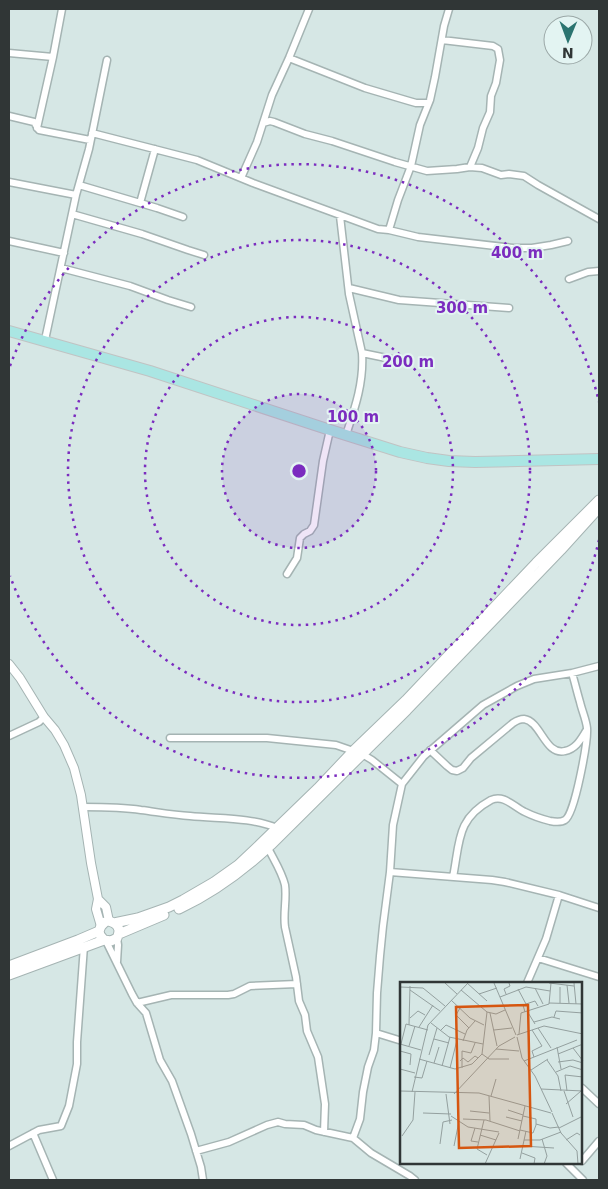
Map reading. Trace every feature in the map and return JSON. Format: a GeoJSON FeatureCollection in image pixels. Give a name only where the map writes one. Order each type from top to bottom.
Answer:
{"type":"FeatureCollection","features":[{"type":"Feature","properties":{"kind":"main road"},"geometry":{"type":"LineString","coordinates":[[9,331],[187,382],[330,430],[400,452],[427,458],[449,461],[514,462],[599,459]]}},
{"type":"Feature","properties":{"kind":"main road"},"geometry":{"type":"LineString","coordinates":[[9,975],[84,946],[105,940],[111,941],[205,896],[234,876],[268,848],[536,563],[599,500]]}},
{"type":"Feature","properties":{"kind":"main road"},"geometry":{"type":"LineString","coordinates":[[9,966],[78,940],[106,925],[138,918],[169,907],[199,892],[238,865],[414,703],[562,550],[599,508]]}},
{"type":"Feature","properties":{"kind":"main road"},"geometry":{"type":"LineString","coordinates":[[106,925],[118,926],[118,936]]}},
{"type":"Feature","properties":{"kind":"main road"},"geometry":{"type":"LineString","coordinates":[[105,940],[102,938],[106,925]]}},
{"type":"Feature","properties":{"kind":"street"},"geometry":{"type":"LineString","coordinates":[[38,128],[62,9]]}},
{"type":"Feature","properties":{"kind":"street"},"geometry":{"type":"LineString","coordinates":[[241,178],[257,142],[272,95],[308,9]]}},
{"type":"Feature","properties":{"kind":"street"},"geometry":{"type":"LineString","coordinates":[[389,230],[398,200],[412,166],[420,125],[436,77],[444,26],[449,9]]}},
{"type":"Feature","properties":{"kind":"street"},"geometry":{"type":"LineString","coordinates":[[442,40],[494,46],[498,49],[500,56],[496,83],[491,96],[490,112],[470,167]]}},
{"type":"Feature","properties":{"kind":"street"},"geometry":{"type":"LineString","coordinates":[[9,53],[53,57]]}},
{"type":"Feature","properties":{"kind":"street"},"geometry":{"type":"LineString","coordinates":[[289,58],[365,88],[409,101],[428,103]]}},
{"type":"Feature","properties":{"kind":"street"},"geometry":{"type":"LineString","coordinates":[[45,340],[107,60]]}},
{"type":"Feature","properties":{"kind":"street"},"geometry":{"type":"LineString","coordinates":[[9,116],[34,122],[43,131],[91,136],[197,160],[378,229],[418,237],[513,248],[532,248],[568,241]]}},
{"type":"Feature","properties":{"kind":"street"},"geometry":{"type":"LineString","coordinates":[[263,123],[274,122],[305,134],[395,162],[431,171],[470,167],[482,168],[501,175],[524,176],[538,186],[599,218]]}},
{"type":"Feature","properties":{"kind":"street"},"geometry":{"type":"LineString","coordinates":[[140,203],[155,149]]}},
{"type":"Feature","properties":{"kind":"street"},"geometry":{"type":"LineString","coordinates":[[9,182],[76,195]]}},
{"type":"Feature","properties":{"kind":"street"},"geometry":{"type":"LineString","coordinates":[[79,185],[183,217]]}},
{"type":"Feature","properties":{"kind":"street"},"geometry":{"type":"LineString","coordinates":[[72,214],[142,234],[204,255]]}},
{"type":"Feature","properties":{"kind":"street"},"geometry":{"type":"LineString","coordinates":[[340,216],[349,288],[362,353],[359,391],[346,435]]}},
{"type":"Feature","properties":{"kind":"street"},"geometry":{"type":"LineString","coordinates":[[9,241],[64,253]]}},
{"type":"Feature","properties":{"kind":"street"},"geometry":{"type":"LineString","coordinates":[[61,268],[130,286],[191,307]]}},
{"type":"Feature","properties":{"kind":"street"},"geometry":{"type":"LineString","coordinates":[[569,279],[588,272],[599,271]]}},
{"type":"Feature","properties":{"kind":"street"},"geometry":{"type":"LineString","coordinates":[[349,288],[399,300],[509,308]]}},
{"type":"Feature","properties":{"kind":"street"},"geometry":{"type":"LineString","coordinates":[[362,353],[396,360]]}},
{"type":"Feature","properties":{"kind":"street"},"geometry":{"type":"LineString","coordinates":[[287,574],[297,558],[300,538],[310,531],[314,525],[323,461],[330,430]]}},
{"type":"Feature","properties":{"kind":"street"},"geometry":{"type":"LineString","coordinates":[[9,664],[20,678],[44,718],[56,730],[64,745],[78,782],[98,899],[106,907],[106,925]]}},
{"type":"Feature","properties":{"kind":"street"},"geometry":{"type":"LineString","coordinates":[[353,1138],[360,1119],[362,1092],[374,1050],[382,926],[390,872],[393,825],[402,784],[412,769],[430,750],[484,704],[534,679],[572,673],[599,666]]}},
{"type":"Feature","properties":{"kind":"street"},"geometry":{"type":"LineString","coordinates":[[454,877],[458,839],[467,820],[470,815],[491,800],[495,798],[504,799],[524,812],[550,821],[567,819],[581,774],[587,730],[572,673]]}},
{"type":"Feature","properties":{"kind":"street"},"geometry":{"type":"LineString","coordinates":[[9,736],[44,718]]}},
{"type":"Feature","properties":{"kind":"street"},"geometry":{"type":"LineString","coordinates":[[430,750],[446,766],[457,771],[519,720],[529,721],[554,750],[559,752],[564,752],[574,747],[580,742],[587,730]]}},
{"type":"Feature","properties":{"kind":"street"},"geometry":{"type":"LineString","coordinates":[[170,738],[281,738],[336,745],[372,760],[402,784]]}},
{"type":"Feature","properties":{"kind":"street"},"geometry":{"type":"LineString","coordinates":[[83,807],[104,807],[193,817],[220,818],[267,824],[277,828]]}},
{"type":"Feature","properties":{"kind":"street"},"geometry":{"type":"LineString","coordinates":[[268,848],[284,883],[285,926],[299,1001],[305,1015],[306,1027],[318,1057],[325,1104],[324,1132]]}},
{"type":"Feature","properties":{"kind":"street"},"geometry":{"type":"LineString","coordinates":[[390,872],[505,882],[559,895],[599,908]]}},
{"type":"Feature","properties":{"kind":"street"},"geometry":{"type":"LineString","coordinates":[[527,982],[546,939],[559,895]]}},
{"type":"Feature","properties":{"kind":"street"},"geometry":{"type":"LineString","coordinates":[[117,962],[118,936]]}},
{"type":"Feature","properties":{"kind":"street"},"geometry":{"type":"LineString","coordinates":[[105,940],[137,1003],[146,1013],[160,1060],[172,1081],[196,1151],[203,1180]]}},
{"type":"Feature","properties":{"kind":"street"},"geometry":{"type":"LineString","coordinates":[[9,1144],[39,1130],[61,1126],[69,1106],[77,1064],[84,946]]}},
{"type":"Feature","properties":{"kind":"street"},"geometry":{"type":"LineString","coordinates":[[538,958],[599,978]]}},
{"type":"Feature","properties":{"kind":"street"},"geometry":{"type":"LineString","coordinates":[[137,1003],[171,996],[228,995],[256,985],[297,984]]}},
{"type":"Feature","properties":{"kind":"street"},"geometry":{"type":"LineString","coordinates":[[376,1033],[400,1040]]}},
{"type":"Feature","properties":{"kind":"street"},"geometry":{"type":"LineString","coordinates":[[583,1089],[599,1104]]}},
{"type":"Feature","properties":{"kind":"street"},"geometry":{"type":"LineString","coordinates":[[196,1151],[229,1142],[278,1122],[304,1125],[316,1130],[353,1138],[371,1154],[415,1180]]}},
{"type":"Feature","properties":{"kind":"street"},"geometry":{"type":"LineString","coordinates":[[33,1133],[53,1180]]}},
{"type":"Feature","properties":{"kind":"street"},"geometry":{"type":"LineString","coordinates":[[583,1160],[599,1141]]}},
{"type":"Feature","properties":{"kind":"street"},"geometry":{"type":"LineString","coordinates":[[567,1164],[583,1180]]}},
{"type":"Feature","properties":{"kind":"street"},"geometry":{"type":"LineString","coordinates":[[578,1175],[580,1164]]}}]}
